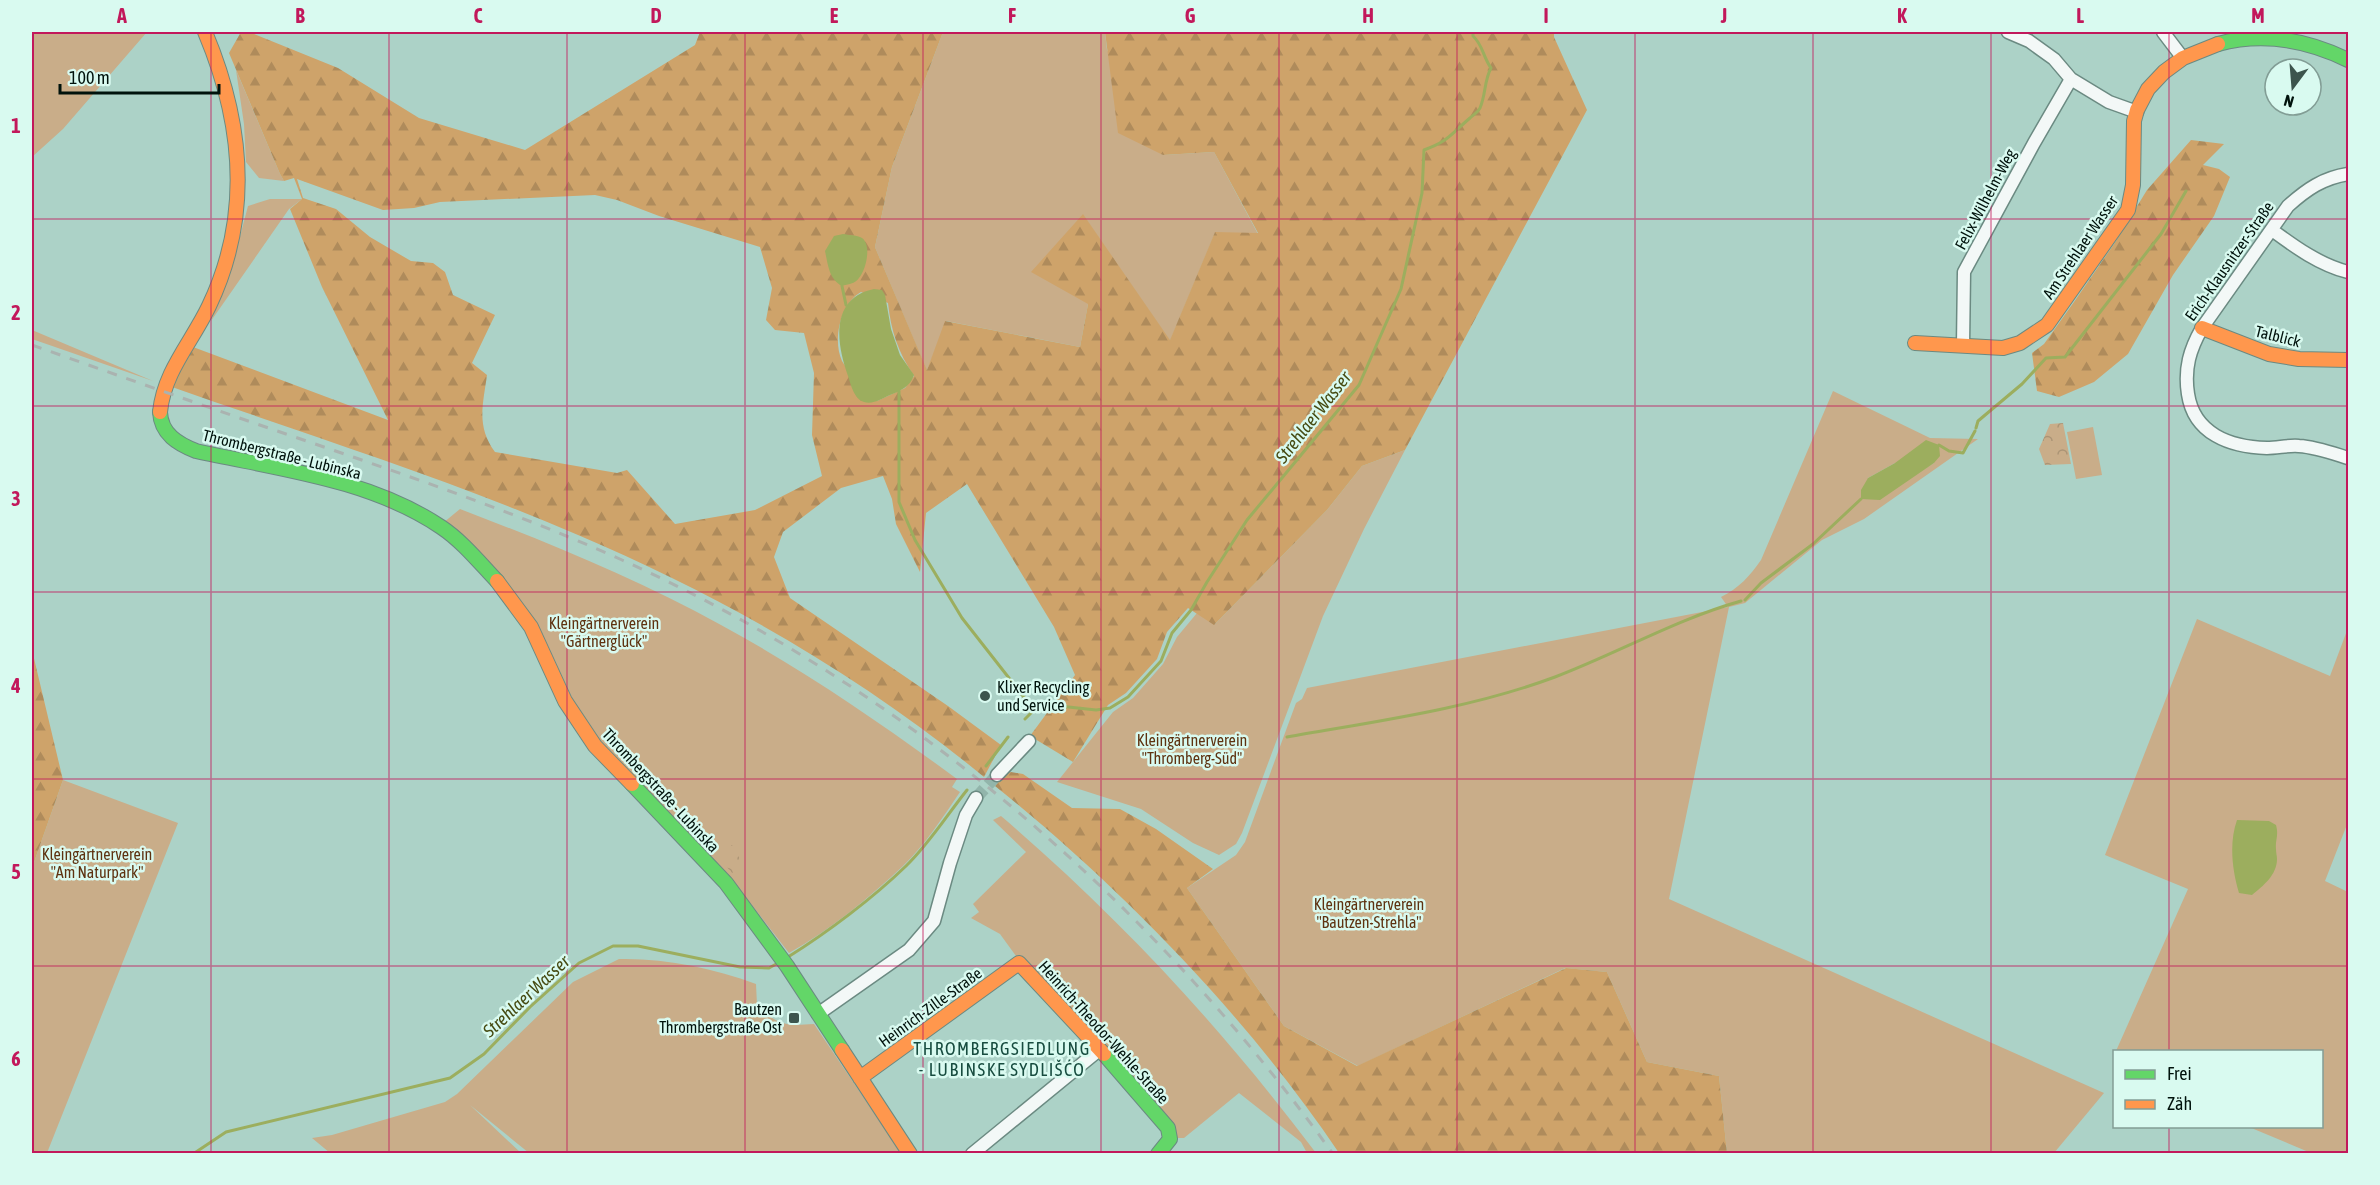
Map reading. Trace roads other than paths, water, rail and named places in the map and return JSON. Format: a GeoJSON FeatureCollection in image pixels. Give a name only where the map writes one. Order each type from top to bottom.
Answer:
{"type":"FeatureCollection","features":[{"type":"Feature","properties":{"kind":"street","name":"Thrombergstraße - Lubinska"},"geometry":{"type":"LineString","coordinates":[[205,32],[215,52],[235,126],[238,163],[237,199],[233,233],[210,305],[173,370],[164,392],[160,416],[164,427],[181,444],[196,451],[342,483],[403,505],[456,538],[504,589],[531,627],[565,701],[595,746],[726,883],[784,962],[910,1154]]}},
{"type":"Feature","properties":{"kind":"street"},"geometry":{"type":"LineString","coordinates":[[2008,32],[2029,41],[2054,59],[2071,79],[2109,102],[2137,112]]}},
{"type":"Feature","properties":{"kind":"street"},"geometry":{"type":"LineString","coordinates":[[2163,32],[2182,57]]}},
{"type":"Feature","properties":{"kind":"street","name":"Am Strehlaer Wasser"},"geometry":{"type":"LineString","coordinates":[[1915,343],[2003,348],[2020,343],[2047,325],[2082,272],[2128,210],[2133,195],[2137,112],[2150,86],[2182,57],[2244,39],[2277,38],[2299,41],[2348,57]]}},
{"type":"Feature","properties":{"kind":"street","name":"Felix-Wilhelm-Weg"},"geometry":{"type":"LineString","coordinates":[[1963,345],[1964,272],[2071,79]]}},
{"type":"Feature","properties":{"kind":"street","name":"Erich-Klausnitzer-Straße"},"geometry":{"type":"LineString","coordinates":[[2349,174],[2320,182],[2288,206],[2202,328],[2192,347],[2187,365],[2186,383],[2189,402],[2196,421],[2212,434],[2244,446],[2308,447],[2349,458]]}},
{"type":"Feature","properties":{"kind":"street"},"geometry":{"type":"LineString","coordinates":[[2272,230],[2318,261],[2349,272]]}},
{"type":"Feature","properties":{"kind":"street","name":"Talblick"},"geometry":{"type":"LineString","coordinates":[[2202,328],[2269,354],[2299,359],[2349,360]]}},
{"type":"Feature","properties":{"kind":"street"},"geometry":{"type":"LineString","coordinates":[[997,775],[1029,741]]}},
{"type":"Feature","properties":{"kind":"street"},"geometry":{"type":"LineString","coordinates":[[818,1014],[909,950],[934,921],[966,815],[976,798]]}},
{"type":"Feature","properties":{"kind":"street","name":"Heinrich-Theodor-Wehle-Straße"},"geometry":{"type":"LineString","coordinates":[[1020,963],[1106,1056],[1168,1128],[1170,1139],[1158,1154]]}},
{"type":"Feature","properties":{"kind":"street","name":"Heinrich-Zille-Straße"},"geometry":{"type":"LineString","coordinates":[[860,1078],[1020,963]]}},
{"type":"Feature","properties":{"kind":"street"},"geometry":{"type":"LineString","coordinates":[[972,1154],[1099,1050]]}},
{"type":"Feature","properties":{"kind":"waterway","name":"Strehlaer Wasser"},"geometry":{"type":"LineString","coordinates":[[1025,719],[1034,710],[1050,705],[1096,710],[1110,708],[1128,697],[1161,661],[1172,633],[1191,610],[1247,520],[1359,385],[1401,289],[1422,193],[1424,150],[1449,137],[1479,110],[1482,103],[1491,68],[1473,32]]}},
{"type":"Feature","properties":{"kind":"waterway"},"geometry":{"type":"LineString","coordinates":[[1976,428],[1978,421],[2022,384],[2046,358],[2065,357],[2161,234],[2186,191]]}},
{"type":"Feature","properties":{"kind":"waterway"},"geometry":{"type":"LineString","coordinates":[[842,286],[846,305]]}},
{"type":"Feature","properties":{"kind":"waterway"},"geometry":{"type":"LineString","coordinates":[[899,391],[899,502],[915,540],[962,618],[1034,710]]}},
{"type":"Feature","properties":{"kind":"waterway"},"geometry":{"type":"LineString","coordinates":[[1939,445],[1949,451],[1963,453],[1975,431]]}},
{"type":"Feature","properties":{"kind":"waterway"},"geometry":{"type":"LineString","coordinates":[[1745,600],[1761,583],[1813,544],[1861,499]]}},
{"type":"Feature","properties":{"kind":"waterway"},"geometry":{"type":"LineString","coordinates":[[1287,737],[1422,713],[1490,698],[1555,677],[1694,617],[1741,601]]}},
{"type":"Feature","properties":{"kind":"waterway"},"geometry":{"type":"LineString","coordinates":[[986,766],[1008,737]]}},
{"type":"Feature","properties":{"kind":"waterway","name":"Strehlaer Wasser"},"geometry":{"type":"LineString","coordinates":[[788,957],[850,914],[906,866],[967,790]]}},
{"type":"Feature","properties":{"kind":"waterway","name":"Strehlaer Wasser"},"geometry":{"type":"LineString","coordinates":[[193,1154],[226,1132],[450,1078],[484,1054],[530,1007],[579,963],[613,946],[638,946],[740,967],[769,968],[778,963]]}},
{"type":"Feature","properties":{"kind":"tunnel"},"geometry":{"type":"LineString","coordinates":[[976,798],[997,775]]}},
{"type":"Feature","properties":{"kind":"railway"},"geometry":{"type":"LineString","coordinates":[[32,345],[435,486],[548,529],[622,560],[727,612],[827,671],[924,738],[1016,810],[1103,889],[1185,973],[1262,1061],[1333,1154]]}},
{"type":"Feature","properties":{"kind":"place","name":"Klixer Recycling und Service"},"geometry":{"type":"Point","coordinates":[985,696]}},
{"type":"Feature","properties":{"kind":"place","name":"Bautzen Thrombergstraße Ost"},"geometry":{"type":"Point","coordinates":[794,1018]}},
{"type":"Feature","properties":{"kind":"district","name":"THROMBERGSIEDLUNG - LUBINSKE SYDLIŠĆO"},"geometry":{"type":"Point","coordinates":[1002,1058]}},
{"type":"Feature","properties":{"kind":"park label","name":"Kleingärtnerverein \"Gärtnerglück\""},"geometry":{"type":"Point","coordinates":[604,632]}},
{"type":"Feature","properties":{"kind":"park label","name":"Kleingärtnerverein \"Thromberg-Süd\""},"geometry":{"type":"Point","coordinates":[1192,749]}},
{"type":"Feature","properties":{"kind":"park label","name":"Kleingärtnerverein \"Am Naturpark\""},"geometry":{"type":"Point","coordinates":[97,863]}},
{"type":"Feature","properties":{"kind":"park label","name":"Kleingärtnerverein \"Bautzen-Strehla\""},"geometry":{"type":"Point","coordinates":[1369,913]}}]}
